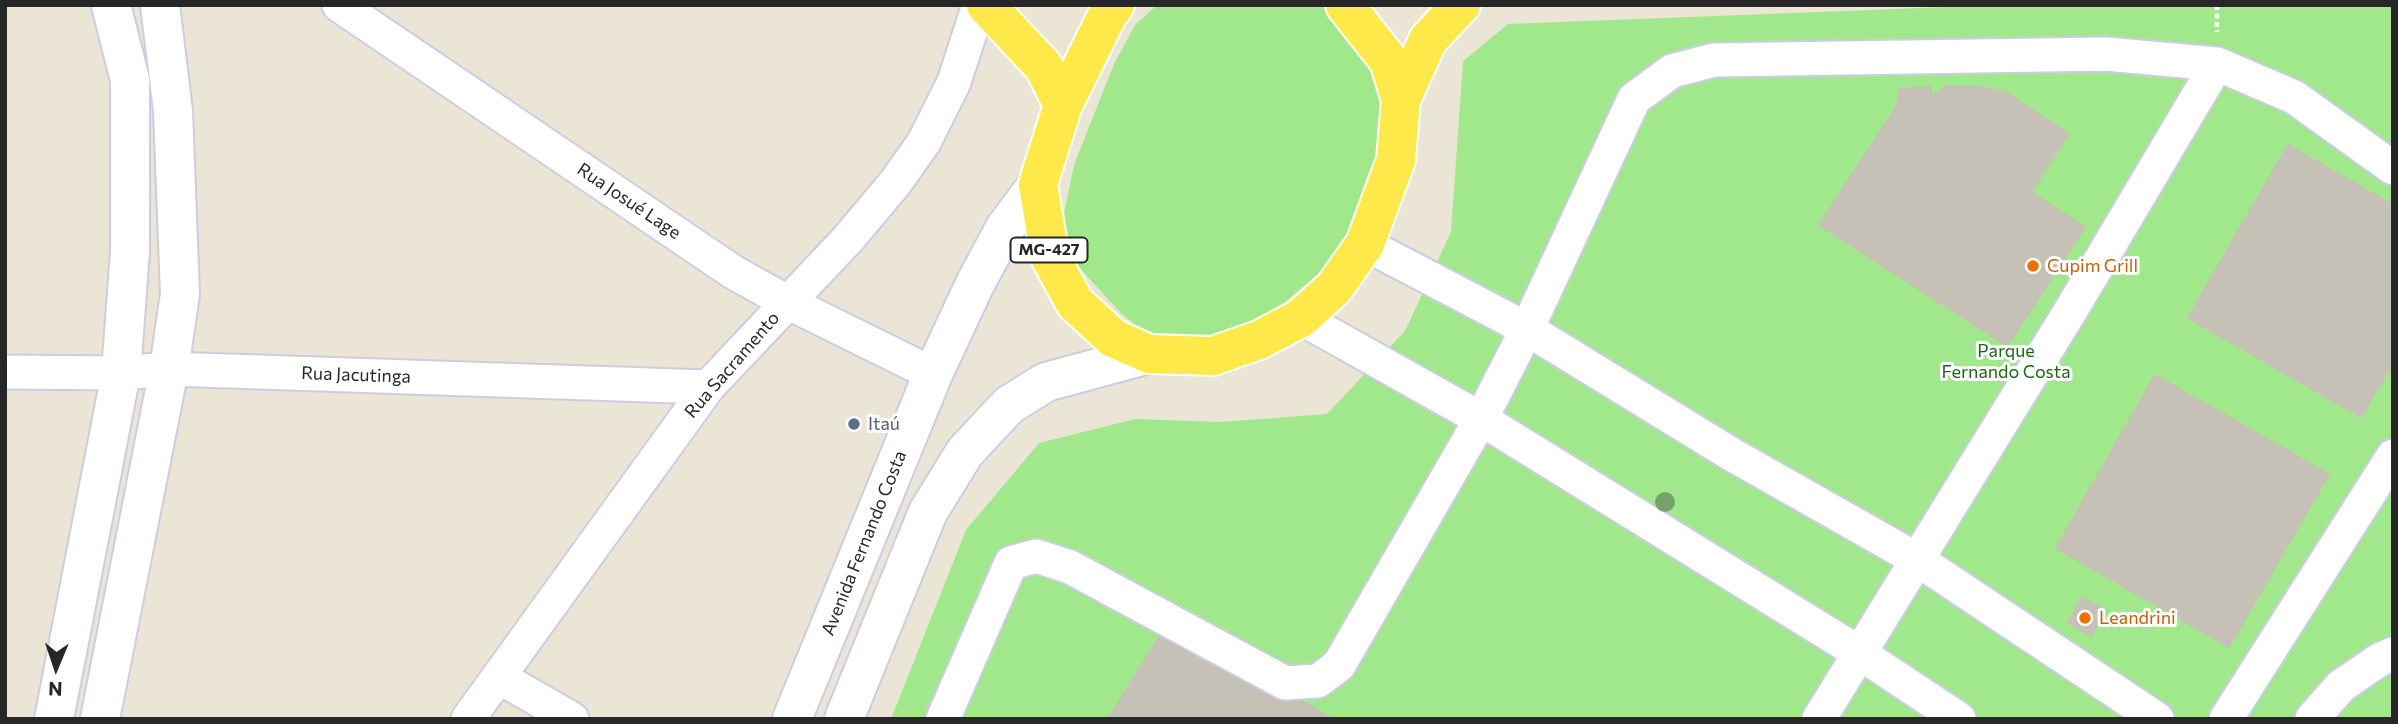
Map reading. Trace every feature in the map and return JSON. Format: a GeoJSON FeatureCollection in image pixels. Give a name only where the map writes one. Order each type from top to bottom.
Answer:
{"type":"FeatureCollection","features":[{"type":"Feature","properties":{"kind":"main road"},"geometry":{"type":"LineString","coordinates":[[54,719],[121,373],[130,251],[130,80],[111,5]]}},
{"type":"Feature","properties":{"kind":"main road"},"geometry":{"type":"LineString","coordinates":[[100,719],[169,369],[180,294],[173,111],[160,5]]}},
{"type":"Feature","properties":{"kind":"main road"},"geometry":{"type":"LineString","coordinates":[[986,5],[1044,67],[1063,105]]}},
{"type":"Feature","properties":{"kind":"main road","name":"MG-427"},"geometry":{"type":"LineString","coordinates":[[1115,5],[1063,105],[1038,184],[1050,257],[1075,303],[1113,338],[1150,354],[1213,356],[1259,340],[1301,318],[1334,288],[1364,244],[1396,160],[1401,100],[1389,61],[1345,5]]}},
{"type":"Feature","properties":{"kind":"main road"},"geometry":{"type":"LineString","coordinates":[[1401,100],[1428,40],[1461,5]]}},
{"type":"Feature","properties":{"kind":"main road","name":"Avenida Fernando Costa"},"geometry":{"type":"LineString","coordinates":[[792,719],[933,374],[975,284],[1005,228],[1038,184]]}},
{"type":"Feature","properties":{"kind":"main road"},"geometry":{"type":"LineString","coordinates":[[844,719],[928,512],[965,452],[1009,405],[1046,382],[1150,354]]}},
{"type":"Feature","properties":{"kind":"street","name":"Rua Josué Lage"},"geometry":{"type":"LineString","coordinates":[[339,5],[722,264],[787,302],[933,374]]}},
{"type":"Feature","properties":{"kind":"street","name":"Rua Sacramento"},"geometry":{"type":"LineString","coordinates":[[468,719],[708,387],[847,240],[895,183],[924,142],[954,82],[979,5]]}},
{"type":"Feature","properties":{"kind":"street"},"geometry":{"type":"LineString","coordinates":[[943,719],[1011,563],[1036,556],[1070,566],[1285,683],[1318,681],[1339,665],[1481,419],[1527,329],[1634,99],[1672,71],[1714,60],[2106,54],[2217,64],[2294,97],[2393,168]]}},
{"type":"Feature","properties":{"kind":"street"},"geometry":{"type":"LineString","coordinates":[[1819,719],[2071,310],[2217,64]]}},
{"type":"Feature","properties":{"kind":"street"},"geometry":{"type":"LineString","coordinates":[[1364,244],[1527,329],[1731,454],[1918,561],[2157,719]]}},
{"type":"Feature","properties":{"kind":"street"},"geometry":{"type":"LineString","coordinates":[[1301,318],[1481,419],[1861,654],[1959,719]]}},
{"type":"Feature","properties":{"kind":"street","name":"Rua Jacutinga"},"geometry":{"type":"LineString","coordinates":[[5,372],[121,373],[169,369],[708,387]]}},
{"type":"Feature","properties":{"kind":"street"},"geometry":{"type":"LineString","coordinates":[[2226,719],[2389,471]]}},
{"type":"Feature","properties":{"kind":"street"},"geometry":{"type":"LineString","coordinates":[[2312,719],[2341,686],[2379,660],[2393,654]]}},
{"type":"Feature","properties":{"kind":"street"},"geometry":{"type":"LineString","coordinates":[[499,677],[572,719]]}},
{"type":"Feature","properties":{"kind":"green space"},"geometry":{"type":"Polygon","coordinates":[[[1157,5],[1322,5],[1337,15],[1382,85],[1381,184],[1336,259],[1253,329],[1224,342],[1146,334],[1121,313],[1072,260],[1062,224],[1074,165],[1114,64],[1135,25],[1157,5]]]}},
{"type":"Feature","properties":{"kind":"green space","name":"Parque Fernando Costa"},"geometry":{"type":"Polygon","coordinates":[[[1999,5],[2393,5],[2393,719],[891,719],[966,530],[1039,443],[1135,419],[1221,422],[1327,414],[1405,331],[1451,232],[1463,61],[1508,24],[1999,5]]]}},
{"type":"Feature","properties":{"kind":"building"},"geometry":{"type":"Polygon","coordinates":[[[1946,86],[1976,86],[2005,92],[2069,134],[2031,192],[2085,227],[2007,346],[1819,225],[1897,106],[1900,89],[1931,87],[1931,98],[1946,86]]]}},
{"type":"Feature","properties":{"kind":"building"},"geometry":{"type":"Polygon","coordinates":[[[2288,145],[2393,205],[2393,363],[2361,417],[2188,318],[2288,145]]]}},
{"type":"Feature","properties":{"kind":"building"},"geometry":{"type":"Polygon","coordinates":[[[2155,375],[2329,474],[2229,647],[2056,548],[2155,375]]]}},
{"type":"Feature","properties":{"kind":"building"},"geometry":{"type":"Polygon","coordinates":[[[2082,597],[2105,610],[2092,636],[2068,623],[2082,597]]]}},
{"type":"Feature","properties":{"kind":"building"},"geometry":{"type":"Polygon","coordinates":[[[1168,623],[1333,719],[1108,719],[1168,623]]]}},
{"type":"Feature","properties":{"kind":"place","name":"Cupim Grill"},"geometry":{"type":"Point","coordinates":[2033,266]}},
{"type":"Feature","properties":{"kind":"place","name":"Itaú"},"geometry":{"type":"Point","coordinates":[854,424]}},
{"type":"Feature","properties":{"kind":"place","name":"Leandrini"},"geometry":{"type":"Point","coordinates":[2085,618]}}]}
